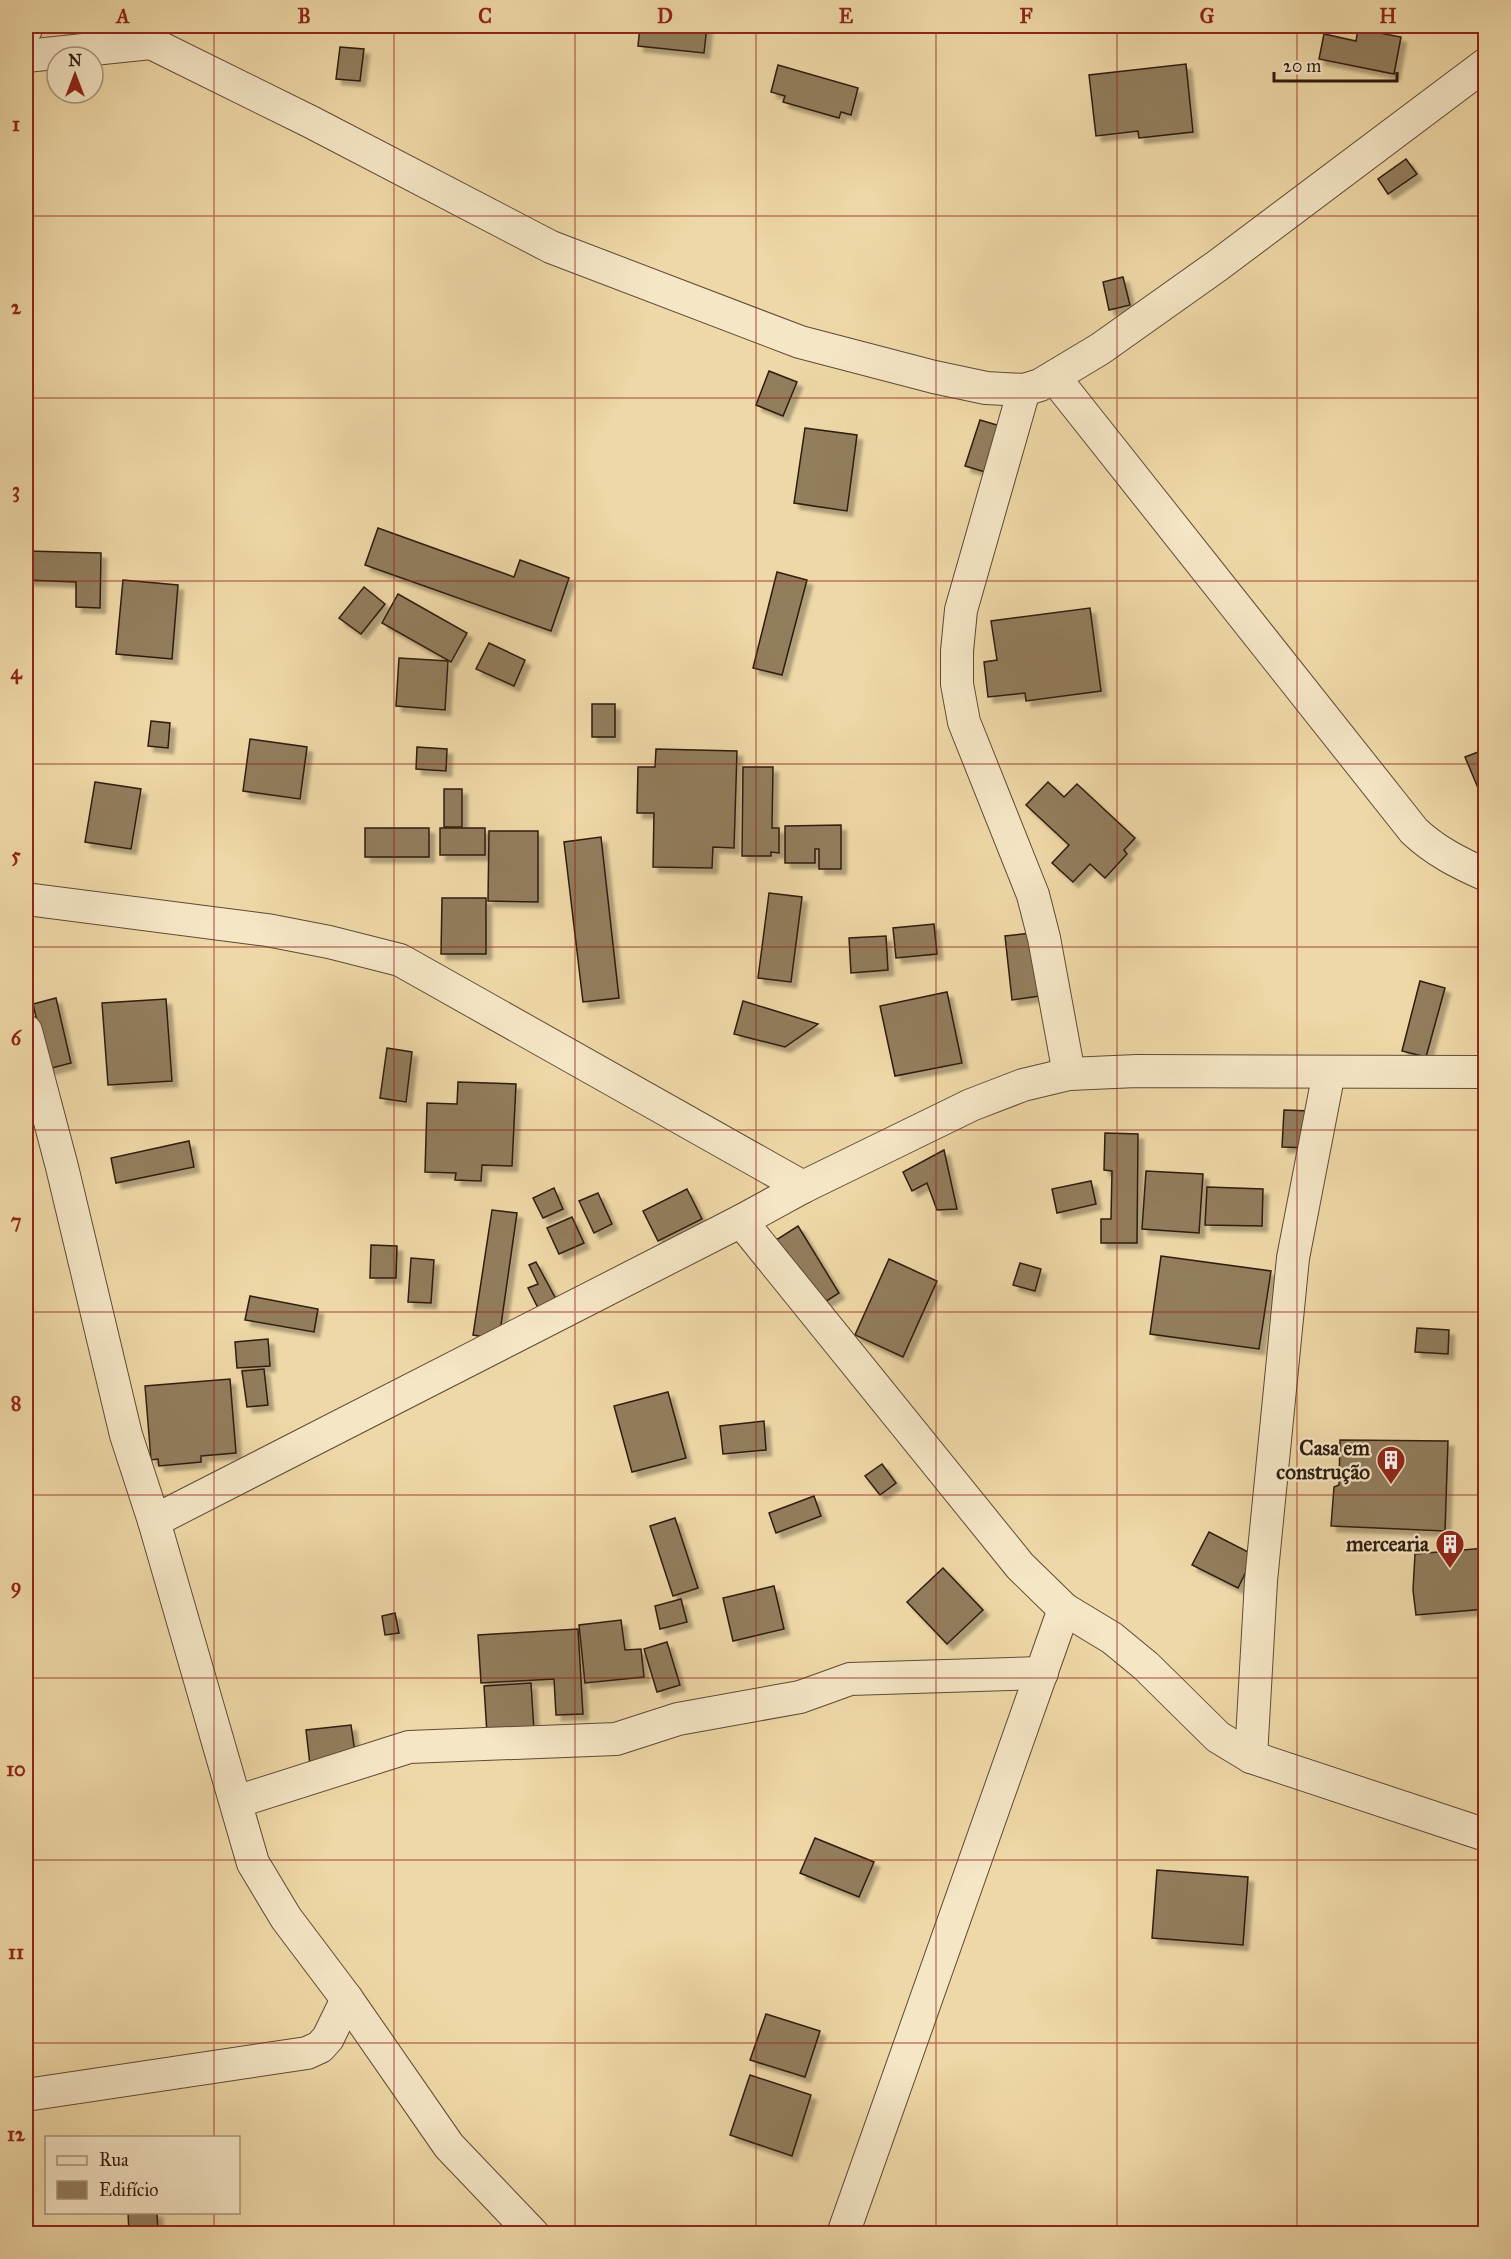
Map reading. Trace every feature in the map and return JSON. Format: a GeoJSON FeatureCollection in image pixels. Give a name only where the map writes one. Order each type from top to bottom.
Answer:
{"type":"FeatureCollection","features":[{"type":"Feature","properties":{"kind":"street"},"geometry":{"type":"LineString","coordinates":[[26,56],[145,34],[551,246],[800,342],[944,380],[986,388],[1024,390],[1040,385],[1100,349],[1217,266],[1485,64]]}},
{"type":"Feature","properties":{"kind":"street"},"geometry":{"type":"LineString","coordinates":[[1054,377],[1414,831],[1448,858],[1485,875]]}},
{"type":"Feature","properties":{"kind":"street"},"geometry":{"type":"LineString","coordinates":[[1024,390],[961,610],[957,684],[964,722],[1033,896],[1044,938],[1069,1074]]}},
{"type":"Feature","properties":{"kind":"street"},"geometry":{"type":"LineString","coordinates":[[26,899],[267,930],[329,942],[400,960],[803,1187]]}},
{"type":"Feature","properties":{"kind":"street"},"geometry":{"type":"LineString","coordinates":[[26,1031],[62,1167],[126,1435],[154,1521],[253,1863],[286,1918],[348,1999],[449,2146],[533,2234]]}},
{"type":"Feature","properties":{"kind":"street"},"geometry":{"type":"LineString","coordinates":[[154,1521],[741,1221],[803,1187],[971,1105],[1023,1084],[1069,1074],[1137,1071],[1485,1072]]}},
{"type":"Feature","properties":{"kind":"street"},"geometry":{"type":"LineString","coordinates":[[1251,1757],[1261,1581],[1293,1258],[1329,1072]]}},
{"type":"Feature","properties":{"kind":"street"},"geometry":{"type":"LineString","coordinates":[[741,1221],[1020,1566],[1064,1610],[1112,1638],[1146,1666],[1218,1737],[1251,1757],[1485,1835]]}},
{"type":"Feature","properties":{"kind":"street"},"geometry":{"type":"LineString","coordinates":[[843,2234],[1064,1610]]}},
{"type":"Feature","properties":{"kind":"street"},"geometry":{"type":"LineString","coordinates":[[236,1802],[409,1747],[616,1739],[678,1719],[800,1697],[850,1679],[1042,1673]]}},
{"type":"Feature","properties":{"kind":"street"},"geometry":{"type":"LineString","coordinates":[[26,2095],[307,2053],[320,2047],[328,2038],[348,1999]]}},
{"type":"Feature","properties":{"kind":"building"},"geometry":{"type":"Polygon","coordinates":[[[640,26],[707,26],[704,53],[638,46],[640,26]]]}},
{"type":"Feature","properties":{"kind":"building"},"geometry":{"type":"Polygon","coordinates":[[[1358,29],[1401,37],[1394,74],[1319,59],[1324,34],[1356,41],[1358,29]]]}},
{"type":"Feature","properties":{"kind":"building"},"geometry":{"type":"Polygon","coordinates":[[[340,47],[364,49],[360,81],[336,79],[340,47]]]}},
{"type":"Feature","properties":{"kind":"building"},"geometry":{"type":"Polygon","coordinates":[[[1186,64],[1193,132],[1139,138],[1138,131],[1096,136],[1089,75],[1186,64]]]}},
{"type":"Feature","properties":{"kind":"building"},"geometry":{"type":"Polygon","coordinates":[[[778,65],[858,88],[851,115],[841,112],[839,118],[783,102],[785,96],[771,92],[778,65]]]}},
{"type":"Feature","properties":{"kind":"building"},"geometry":{"type":"Polygon","coordinates":[[[1406,159],[1417,174],[1388,194],[1378,179],[1406,159]]]}},
{"type":"Feature","properties":{"kind":"building"},"geometry":{"type":"Polygon","coordinates":[[[1123,277],[1130,305],[1109,310],[1103,282],[1123,277]]]}},
{"type":"Feature","properties":{"kind":"building"},"geometry":{"type":"Polygon","coordinates":[[[769,371],[797,382],[783,416],[756,405],[769,371]]]}},
{"type":"Feature","properties":{"kind":"building"},"geometry":{"type":"Polygon","coordinates":[[[980,420],[1007,428],[992,474],[965,466],[980,420]]]}},
{"type":"Feature","properties":{"kind":"building"},"geometry":{"type":"Polygon","coordinates":[[[805,428],[857,435],[847,511],[794,503],[805,428]]]}},
{"type":"Feature","properties":{"kind":"building"},"geometry":{"type":"Polygon","coordinates":[[[378,528],[514,577],[520,560],[569,578],[551,631],[365,565],[378,528]]]}},
{"type":"Feature","properties":{"kind":"building"},"geometry":{"type":"Polygon","coordinates":[[[27,551],[101,553],[100,608],[76,607],[76,582],[27,580],[27,551]]]}},
{"type":"Feature","properties":{"kind":"building"},"geometry":{"type":"Polygon","coordinates":[[[777,572],[807,580],[782,675],[753,668],[777,572]]]}},
{"type":"Feature","properties":{"kind":"building"},"geometry":{"type":"Polygon","coordinates":[[[123,580],[178,585],[172,659],[116,654],[123,580]]]}},
{"type":"Feature","properties":{"kind":"building"},"geometry":{"type":"Polygon","coordinates":[[[364,587],[385,604],[361,634],[339,618],[364,587]]]}},
{"type":"Feature","properties":{"kind":"building"},"geometry":{"type":"Polygon","coordinates":[[[398,594],[467,633],[451,662],[382,623],[398,594]]]}},
{"type":"Feature","properties":{"kind":"building"},"geometry":{"type":"Polygon","coordinates":[[[1090,608],[1101,691],[1026,701],[1025,693],[988,697],[984,662],[997,660],[991,621],[1090,608]]]}},
{"type":"Feature","properties":{"kind":"building"},"geometry":{"type":"Polygon","coordinates":[[[489,643],[525,660],[514,686],[476,669],[489,643]]]}},
{"type":"Feature","properties":{"kind":"building"},"geometry":{"type":"Polygon","coordinates":[[[399,658],[448,661],[445,710],[396,706],[399,658]]]}},
{"type":"Feature","properties":{"kind":"building"},"geometry":{"type":"Polygon","coordinates":[[[592,704],[615,704],[615,737],[592,737],[592,704]]]}},
{"type":"Feature","properties":{"kind":"building"},"geometry":{"type":"Polygon","coordinates":[[[151,721],[170,723],[168,748],[148,746],[151,721]]]}},
{"type":"Feature","properties":{"kind":"building"},"geometry":{"type":"Polygon","coordinates":[[[250,739],[307,747],[300,799],[243,791],[250,739]]]}},
{"type":"Feature","properties":{"kind":"building"},"geometry":{"type":"Polygon","coordinates":[[[417,747],[447,749],[446,771],[416,769],[417,747]]]}},
{"type":"Feature","properties":{"kind":"building"},"geometry":{"type":"Polygon","coordinates":[[[656,749],[737,751],[734,848],[713,847],[712,868],[653,867],[654,813],[637,813],[638,767],[655,767],[656,749]]]}},
{"type":"Feature","properties":{"kind":"building"},"geometry":{"type":"Polygon","coordinates":[[[1486,749],[1486,807],[1465,757],[1486,749]]]}},
{"type":"Feature","properties":{"kind":"building"},"geometry":{"type":"Polygon","coordinates":[[[743,767],[773,767],[772,828],[779,828],[779,853],[771,852],[771,856],[742,856],[743,767]]]}},
{"type":"Feature","properties":{"kind":"building"},"geometry":{"type":"Polygon","coordinates":[[[95,782],[141,789],[131,849],[85,842],[95,782]]]}},
{"type":"Feature","properties":{"kind":"building"},"geometry":{"type":"Polygon","coordinates":[[[1048,782],[1064,797],[1077,784],[1135,838],[1124,850],[1127,854],[1105,878],[1090,864],[1073,882],[1052,863],[1069,845],[1026,805],[1048,782]]]}},
{"type":"Feature","properties":{"kind":"building"},"geometry":{"type":"Polygon","coordinates":[[[444,789],[462,789],[462,827],[444,827],[444,789]]]}},
{"type":"Feature","properties":{"kind":"building"},"geometry":{"type":"Polygon","coordinates":[[[841,825],[841,869],[819,869],[819,849],[815,849],[815,863],[785,863],[785,826],[841,825]]]}},
{"type":"Feature","properties":{"kind":"building"},"geometry":{"type":"Polygon","coordinates":[[[365,828],[429,828],[429,857],[365,857],[365,828]]]}},
{"type":"Feature","properties":{"kind":"building"},"geometry":{"type":"Polygon","coordinates":[[[440,828],[485,828],[485,855],[440,855],[440,828]]]}},
{"type":"Feature","properties":{"kind":"building"},"geometry":{"type":"Polygon","coordinates":[[[489,831],[538,831],[538,902],[488,901],[489,831]]]}},
{"type":"Feature","properties":{"kind":"building"},"geometry":{"type":"Polygon","coordinates":[[[601,837],[619,998],[583,1002],[564,842],[601,837]]]}},
{"type":"Feature","properties":{"kind":"building"},"geometry":{"type":"Polygon","coordinates":[[[769,893],[802,897],[791,982],[758,978],[769,893]]]}},
{"type":"Feature","properties":{"kind":"building"},"geometry":{"type":"Polygon","coordinates":[[[442,898],[486,898],[486,954],[441,954],[442,898]]]}},
{"type":"Feature","properties":{"kind":"building"},"geometry":{"type":"Polygon","coordinates":[[[934,924],[937,954],[896,958],[893,928],[934,924]]]}},
{"type":"Feature","properties":{"kind":"building"},"geometry":{"type":"Polygon","coordinates":[[[1040,932],[1047,995],[1012,1000],[1005,936],[1040,932]]]}},
{"type":"Feature","properties":{"kind":"building"},"geometry":{"type":"Polygon","coordinates":[[[886,936],[888,970],[851,973],[849,938],[886,936]]]}},
{"type":"Feature","properties":{"kind":"building"},"geometry":{"type":"Polygon","coordinates":[[[1420,981],[1445,988],[1426,1057],[1402,1051],[1420,981]]]}},
{"type":"Feature","properties":{"kind":"building"},"geometry":{"type":"Polygon","coordinates":[[[947,992],[962,1063],[895,1076],[880,1006],[947,992]]]}},
{"type":"Feature","properties":{"kind":"building"},"geometry":{"type":"Polygon","coordinates":[[[56,998],[71,1063],[48,1069],[33,1004],[56,998]]]}},
{"type":"Feature","properties":{"kind":"building"},"geometry":{"type":"Polygon","coordinates":[[[166,999],[172,1081],[108,1085],[102,1003],[166,999]]]}},
{"type":"Feature","properties":{"kind":"building"},"geometry":{"type":"Polygon","coordinates":[[[743,1001],[818,1024],[785,1047],[734,1034],[743,1001]]]}},
{"type":"Feature","properties":{"kind":"building"},"geometry":{"type":"Polygon","coordinates":[[[387,1048],[412,1052],[406,1102],[380,1098],[387,1048]]]}},
{"type":"Feature","properties":{"kind":"building"},"geometry":{"type":"Polygon","coordinates":[[[458,1082],[516,1084],[512,1166],[482,1165],[481,1181],[455,1180],[456,1173],[425,1172],[427,1103],[457,1104],[458,1082]]]}},
{"type":"Feature","properties":{"kind":"building"},"geometry":{"type":"Polygon","coordinates":[[[1284,1110],[1311,1111],[1310,1148],[1282,1147],[1284,1110]]]}},
{"type":"Feature","properties":{"kind":"building"},"geometry":{"type":"Polygon","coordinates":[[[1105,1133],[1138,1134],[1137,1243],[1101,1243],[1101,1219],[1111,1219],[1112,1171],[1104,1170],[1105,1133]]]}},
{"type":"Feature","properties":{"kind":"building"},"geometry":{"type":"Polygon","coordinates":[[[189,1141],[194,1167],[116,1183],[111,1158],[189,1141]]]}},
{"type":"Feature","properties":{"kind":"building"},"geometry":{"type":"Polygon","coordinates":[[[944,1150],[957,1209],[937,1210],[927,1183],[912,1191],[903,1172],[944,1150]]]}},
{"type":"Feature","properties":{"kind":"building"},"geometry":{"type":"Polygon","coordinates":[[[1146,1171],[1203,1174],[1199,1233],[1142,1229],[1146,1171]]]}},
{"type":"Feature","properties":{"kind":"building"},"geometry":{"type":"Polygon","coordinates":[[[1091,1181],[1096,1204],[1057,1213],[1052,1189],[1091,1181]]]}},
{"type":"Feature","properties":{"kind":"building"},"geometry":{"type":"Polygon","coordinates":[[[1207,1187],[1263,1189],[1262,1226],[1205,1225],[1207,1187]]]}},
{"type":"Feature","properties":{"kind":"building"},"geometry":{"type":"Polygon","coordinates":[[[554,1188],[563,1209],[543,1218],[533,1198],[554,1188]]]}},
{"type":"Feature","properties":{"kind":"building"},"geometry":{"type":"Polygon","coordinates":[[[687,1189],[702,1219],[658,1241],[643,1211],[687,1189]]]}},
{"type":"Feature","properties":{"kind":"building"},"geometry":{"type":"Polygon","coordinates":[[[598,1193],[612,1224],[594,1233],[579,1201],[598,1193]]]}},
{"type":"Feature","properties":{"kind":"building"},"geometry":{"type":"Polygon","coordinates":[[[492,1210],[517,1213],[499,1339],[473,1335],[492,1210]]]}},
{"type":"Feature","properties":{"kind":"building"},"geometry":{"type":"Polygon","coordinates":[[[572,1217],[584,1243],[559,1254],[547,1228],[572,1217]]]}},
{"type":"Feature","properties":{"kind":"building"},"geometry":{"type":"Polygon","coordinates":[[[798,1226],[839,1293],[814,1309],[773,1242],[798,1226]]]}},
{"type":"Feature","properties":{"kind":"building"},"geometry":{"type":"Polygon","coordinates":[[[371,1245],[397,1246],[396,1278],[370,1278],[371,1245]]]}},
{"type":"Feature","properties":{"kind":"building"},"geometry":{"type":"Polygon","coordinates":[[[1161,1256],[1271,1271],[1259,1349],[1150,1334],[1161,1256]]]}},
{"type":"Feature","properties":{"kind":"building"},"geometry":{"type":"Polygon","coordinates":[[[411,1258],[434,1260],[431,1303],[408,1302],[411,1258]]]}},
{"type":"Feature","properties":{"kind":"building"},"geometry":{"type":"Polygon","coordinates":[[[889,1259],[937,1281],[903,1357],[855,1335],[889,1259]]]}},
{"type":"Feature","properties":{"kind":"building"},"geometry":{"type":"Polygon","coordinates":[[[536,1262],[557,1301],[539,1310],[528,1288],[538,1284],[529,1265],[536,1262]]]}},
{"type":"Feature","properties":{"kind":"building"},"geometry":{"type":"Polygon","coordinates":[[[1020,1263],[1041,1269],[1035,1291],[1013,1285],[1020,1263]]]}},
{"type":"Feature","properties":{"kind":"building"},"geometry":{"type":"Polygon","coordinates":[[[250,1296],[318,1309],[314,1332],[245,1320],[250,1296]]]}},
{"type":"Feature","properties":{"kind":"building"},"geometry":{"type":"Polygon","coordinates":[[[1417,1328],[1449,1330],[1448,1354],[1415,1352],[1417,1328]]]}},
{"type":"Feature","properties":{"kind":"building"},"geometry":{"type":"Polygon","coordinates":[[[268,1339],[270,1366],[237,1368],[235,1342],[268,1339]]]}},
{"type":"Feature","properties":{"kind":"building"},"geometry":{"type":"Polygon","coordinates":[[[264,1369],[268,1405],[247,1407],[242,1371],[264,1369]]]}},
{"type":"Feature","properties":{"kind":"building"},"geometry":{"type":"Polygon","coordinates":[[[230,1379],[236,1453],[201,1456],[201,1462],[159,1466],[158,1459],[151,1460],[145,1386],[230,1379]]]}},
{"type":"Feature","properties":{"kind":"building"},"geometry":{"type":"Polygon","coordinates":[[[668,1392],[686,1458],[632,1472],[614,1406],[668,1392]]]}},
{"type":"Feature","properties":{"kind":"building"},"geometry":{"type":"Polygon","coordinates":[[[764,1421],[766,1450],[723,1454],[720,1426],[764,1421]]]}},
{"type":"Feature","properties":{"kind":"building","name":"Casa em construção"},"geometry":{"type":"Polygon","coordinates":[[[1340,1440],[1448,1441],[1445,1531],[1331,1526],[1334,1487],[1339,1485],[1340,1440]]]}},
{"type":"Feature","properties":{"kind":"building"},"geometry":{"type":"Polygon","coordinates":[[[882,1464],[896,1483],[880,1495],[865,1476],[882,1464]]]}},
{"type":"Feature","properties":{"kind":"building"},"geometry":{"type":"Polygon","coordinates":[[[814,1496],[821,1516],[776,1533],[769,1513],[814,1496]]]}},
{"type":"Feature","properties":{"kind":"building"},"geometry":{"type":"Polygon","coordinates":[[[675,1518],[698,1588],[673,1596],[650,1526],[675,1518]]]}},
{"type":"Feature","properties":{"kind":"building"},"geometry":{"type":"Polygon","coordinates":[[[1209,1532],[1254,1555],[1238,1588],[1192,1565],[1209,1532]]]}},
{"type":"Feature","properties":{"kind":"building","name":"mercearia"},"geometry":{"type":"Polygon","coordinates":[[[1486,1548],[1486,1609],[1416,1615],[1413,1590],[1415,1554],[1486,1548]]]}},
{"type":"Feature","properties":{"kind":"building"},"geometry":{"type":"Polygon","coordinates":[[[943,1568],[983,1610],[947,1644],[907,1602],[943,1568]]]}},
{"type":"Feature","properties":{"kind":"building"},"geometry":{"type":"Polygon","coordinates":[[[774,1586],[784,1629],[733,1641],[723,1598],[774,1586]]]}},
{"type":"Feature","properties":{"kind":"building"},"geometry":{"type":"Polygon","coordinates":[[[681,1599],[687,1622],[660,1629],[655,1606],[681,1599]]]}},
{"type":"Feature","properties":{"kind":"building"},"geometry":{"type":"Polygon","coordinates":[[[395,1613],[399,1633],[385,1635],[382,1616],[395,1613]]]}},
{"type":"Feature","properties":{"kind":"building"},"geometry":{"type":"Polygon","coordinates":[[[621,1620],[625,1650],[641,1649],[644,1677],[585,1683],[579,1625],[621,1620]]]}},
{"type":"Feature","properties":{"kind":"building"},"geometry":{"type":"Polygon","coordinates":[[[578,1629],[583,1714],[556,1715],[554,1679],[481,1683],[478,1635],[578,1629]]]}},
{"type":"Feature","properties":{"kind":"building"},"geometry":{"type":"Polygon","coordinates":[[[667,1642],[680,1685],[657,1692],[644,1649],[667,1642]]]}},
{"type":"Feature","properties":{"kind":"building"},"geometry":{"type":"Polygon","coordinates":[[[531,1683],[534,1731],[487,1734],[484,1686],[531,1683]]]}},
{"type":"Feature","properties":{"kind":"building"},"geometry":{"type":"Polygon","coordinates":[[[351,1725],[356,1760],[310,1765],[306,1730],[351,1725]]]}},
{"type":"Feature","properties":{"kind":"building"},"geometry":{"type":"Polygon","coordinates":[[[815,1838],[874,1862],[859,1897],[800,1873],[815,1838]]]}},
{"type":"Feature","properties":{"kind":"building"},"geometry":{"type":"Polygon","coordinates":[[[1157,1870],[1248,1877],[1243,1945],[1152,1938],[1157,1870]]]}},
{"type":"Feature","properties":{"kind":"building"},"geometry":{"type":"Polygon","coordinates":[[[766,2014],[820,2031],[805,2077],[750,2060],[766,2014]]]}},
{"type":"Feature","properties":{"kind":"building"},"geometry":{"type":"Polygon","coordinates":[[[750,2075],[811,2095],[792,2156],[730,2135],[750,2075]]]}},
{"type":"Feature","properties":{"kind":"building"},"geometry":{"type":"Polygon","coordinates":[[[128,2214],[157,2214],[158,2234],[129,2234],[128,2214]]]}},
{"type":"Feature","properties":{"kind":"place","name":"Casa em construção"},"geometry":{"type":"Point","coordinates":[1391,1486]}},
{"type":"Feature","properties":{"kind":"place","name":"mercearia"},"geometry":{"type":"Point","coordinates":[1450,1570]}}]}
